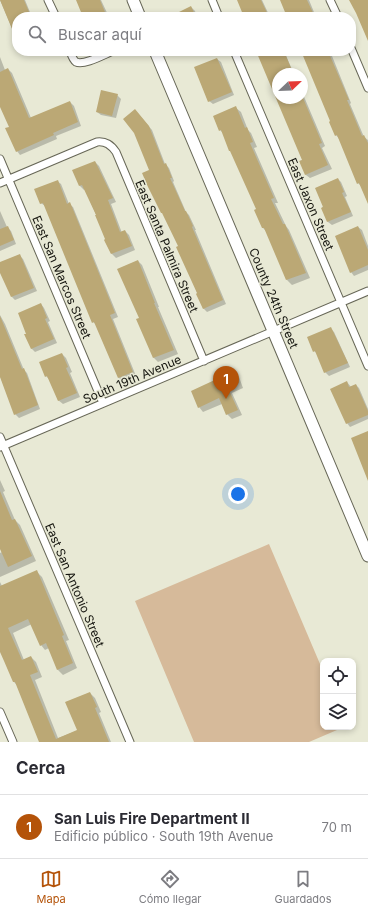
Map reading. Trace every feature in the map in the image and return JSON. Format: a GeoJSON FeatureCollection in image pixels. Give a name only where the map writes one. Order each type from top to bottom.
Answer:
{"type":"FeatureCollection","features":[{"type":"Feature","properties":{"kind":"street"},"geometry":{"type":"LineString","coordinates":[[48,0],[54,12]]}},
{"type":"Feature","properties":{"kind":"street"},"geometry":{"type":"LineString","coordinates":[[133,0],[138,12]]}},
{"type":"Feature","properties":{"kind":"street"},"geometry":{"type":"LineString","coordinates":[[212,0],[217,12]]}},
{"type":"Feature","properties":{"kind":"street"},"geometry":{"type":"LineString","coordinates":[[330,0],[336,12]]}},
{"type":"Feature","properties":{"kind":"street"},"geometry":{"type":"LineString","coordinates":[[73,56],[76,62],[82,63],[101,56]]}},
{"type":"Feature","properties":{"kind":"street","name":"County 24th Street"},"geometry":{"type":"LineString","coordinates":[[157,56],[368,556]]}},
{"type":"Feature","properties":{"kind":"street","name":"East Jaxon Street"},"geometry":{"type":"LineString","coordinates":[[236,56],[368,366]]}},
{"type":"Feature","properties":{"kind":"street"},"geometry":{"type":"LineString","coordinates":[[354,56],[368,88]]}},
{"type":"Feature","properties":{"kind":"street","name":"East Santa Palmira Street"},"geometry":{"type":"LineString","coordinates":[[9,179],[97,142],[106,142],[112,146],[116,152],[204,361]]}},
{"type":"Feature","properties":{"kind":"street","name":"East San Marcos Street"},"geometry":{"type":"LineString","coordinates":[[0,159],[103,403]]}},
{"type":"Feature","properties":{"kind":"street"},"geometry":{"type":"LineString","coordinates":[[0,183],[9,179]]}},
{"type":"Feature","properties":{"kind":"street","name":"South 19th Avenue"},"geometry":{"type":"LineString","coordinates":[[2,446],[368,291]]}},
{"type":"Feature","properties":{"kind":"street","name":"East San Antonio Street"},"geometry":{"type":"LineString","coordinates":[[0,437],[2,446],[130,742]]}},
{"type":"Feature","properties":{"kind":"street"},"geometry":{"type":"LineString","coordinates":[[0,712],[13,742]]}},
{"type":"Feature","properties":{"kind":"shaded area"},"geometry":{"type":"Polygon","coordinates":[[[269,544],[320,664],[320,730],[337,730],[309,742],[194,742],[135,601],[269,544]]]}},
{"type":"Feature","properties":{"kind":"building"},"geometry":{"type":"Polygon","coordinates":[[[0,0],[24,0],[29,12],[12,12],[12,29],[0,0]]]}},
{"type":"Feature","properties":{"kind":"building"},"geometry":{"type":"Polygon","coordinates":[[[76,0],[100,0],[105,12],[81,12],[76,0]]]}},
{"type":"Feature","properties":{"kind":"building"},"geometry":{"type":"Polygon","coordinates":[[[237,0],[261,0],[267,12],[242,12],[237,0]]]}},
{"type":"Feature","properties":{"kind":"building"},"geometry":{"type":"Polygon","coordinates":[[[280,0],[307,0],[313,12],[285,12],[280,0]]]}},
{"type":"Feature","properties":{"kind":"building"},"geometry":{"type":"Polygon","coordinates":[[[349,0],[368,0],[368,41],[356,12],[349,0]]]}},
{"type":"Feature","properties":{"kind":"building"},"geometry":{"type":"Polygon","coordinates":[[[191,6],[194,12],[179,12],[191,6]]]}},
{"type":"Feature","properties":{"kind":"building"},"geometry":{"type":"Polygon","coordinates":[[[258,56],[286,56],[291,68],[272,68],[272,89],[258,56]]]}},
{"type":"Feature","properties":{"kind":"building"},"geometry":{"type":"Polygon","coordinates":[[[303,56],[330,56],[349,100],[347,100],[362,136],[364,135],[368,143],[368,204],[359,183],[357,184],[337,135],[335,136],[329,122],[330,121],[303,56]]]}},
{"type":"Feature","properties":{"kind":"building"},"geometry":{"type":"Polygon","coordinates":[[[217,58],[232,92],[208,102],[194,67],[217,58]]]}},
{"type":"Feature","properties":{"kind":"building"},"geometry":{"type":"Polygon","coordinates":[[[8,68],[29,118],[70,101],[78,122],[53,133],[54,135],[16,152],[5,128],[9,127],[0,107],[0,72],[8,68]]]}},
{"type":"Feature","properties":{"kind":"building"},"geometry":{"type":"Polygon","coordinates":[[[101,90],[118,94],[112,116],[96,112],[101,90]]]}},
{"type":"Feature","properties":{"kind":"building"},"geometry":{"type":"Polygon","coordinates":[[[278,104],[306,104],[322,143],[319,144],[328,165],[305,175],[299,161],[302,160],[278,104]]]}},
{"type":"Feature","properties":{"kind":"building"},"geometry":{"type":"Polygon","coordinates":[[[236,106],[245,128],[247,127],[253,142],[250,143],[274,198],[271,199],[283,224],[285,224],[306,273],[286,280],[264,228],[262,228],[254,210],[256,209],[221,130],[219,131],[213,116],[236,106]]]}},
{"type":"Feature","properties":{"kind":"building"},"geometry":{"type":"Polygon","coordinates":[[[135,109],[149,126],[164,164],[166,163],[172,178],[170,178],[193,226],[192,227],[223,300],[203,309],[176,247],[178,246],[142,173],[149,170],[134,133],[123,119],[135,109]]]}},
{"type":"Feature","properties":{"kind":"building"},"geometry":{"type":"Polygon","coordinates":[[[95,161],[113,198],[108,200],[120,232],[125,230],[132,246],[111,254],[104,240],[105,239],[96,215],[82,185],[79,186],[72,170],[95,161]]]}},
{"type":"Feature","properties":{"kind":"building"},"geometry":{"type":"Polygon","coordinates":[[[338,178],[344,192],[342,193],[351,212],[327,222],[321,208],[323,207],[315,188],[338,178]]]}},
{"type":"Feature","properties":{"kind":"building"},"geometry":{"type":"Polygon","coordinates":[[[58,180],[67,204],[70,202],[115,313],[110,315],[133,372],[118,378],[94,322],[92,323],[43,203],[40,204],[34,189],[58,180]]]}},
{"type":"Feature","properties":{"kind":"building"},"geometry":{"type":"Polygon","coordinates":[[[8,226],[14,240],[0,246],[0,229],[8,226]]]}},
{"type":"Feature","properties":{"kind":"building"},"geometry":{"type":"Polygon","coordinates":[[[358,226],[368,250],[368,265],[350,273],[335,236],[358,226]]]}},
{"type":"Feature","properties":{"kind":"building"},"geometry":{"type":"Polygon","coordinates":[[[20,254],[34,288],[11,297],[0,273],[0,262],[20,254]]]}},
{"type":"Feature","properties":{"kind":"building"},"geometry":{"type":"Polygon","coordinates":[[[138,260],[174,350],[153,358],[136,319],[139,318],[117,269],[138,260]]]}},
{"type":"Feature","properties":{"kind":"building"},"geometry":{"type":"Polygon","coordinates":[[[41,303],[47,318],[45,319],[54,339],[31,349],[24,334],[26,334],[18,313],[41,303]]]}},
{"type":"Feature","properties":{"kind":"building"},"geometry":{"type":"Polygon","coordinates":[[[0,316],[22,369],[24,368],[38,405],[14,415],[0,377],[0,316]]]}},
{"type":"Feature","properties":{"kind":"building"},"geometry":{"type":"Polygon","coordinates":[[[331,327],[348,363],[324,373],[315,351],[313,352],[307,337],[331,327]]]}},
{"type":"Feature","properties":{"kind":"building"},"geometry":{"type":"Polygon","coordinates":[[[62,353],[68,367],[66,368],[77,393],[58,401],[39,362],[62,353]]]}},
{"type":"Feature","properties":{"kind":"building"},"geometry":{"type":"Polygon","coordinates":[[[234,371],[239,383],[228,388],[238,410],[226,415],[219,398],[198,408],[191,391],[234,371]]]}},
{"type":"Feature","properties":{"kind":"building"},"geometry":{"type":"Polygon","coordinates":[[[347,381],[349,387],[356,384],[368,411],[368,415],[346,424],[330,389],[347,381]]]}},
{"type":"Feature","properties":{"kind":"building"},"geometry":{"type":"Polygon","coordinates":[[[368,431],[368,481],[351,438],[368,431]]]}},
{"type":"Feature","properties":{"kind":"building"},"geometry":{"type":"Polygon","coordinates":[[[0,491],[12,520],[15,519],[32,556],[8,567],[0,549],[0,491]]]}},
{"type":"Feature","properties":{"kind":"building"},"geometry":{"type":"Polygon","coordinates":[[[37,570],[64,635],[62,636],[73,663],[57,670],[46,643],[40,646],[28,619],[8,628],[22,660],[31,656],[38,672],[30,675],[56,739],[77,730],[65,702],[90,692],[97,707],[95,708],[109,742],[39,742],[15,682],[13,682],[0,652],[0,586],[37,570]]]}},
{"type":"Feature","properties":{"kind":"place","name":"San Luis Fire Department II"},"geometry":{"type":"Point","coordinates":[226,399]}}]}
